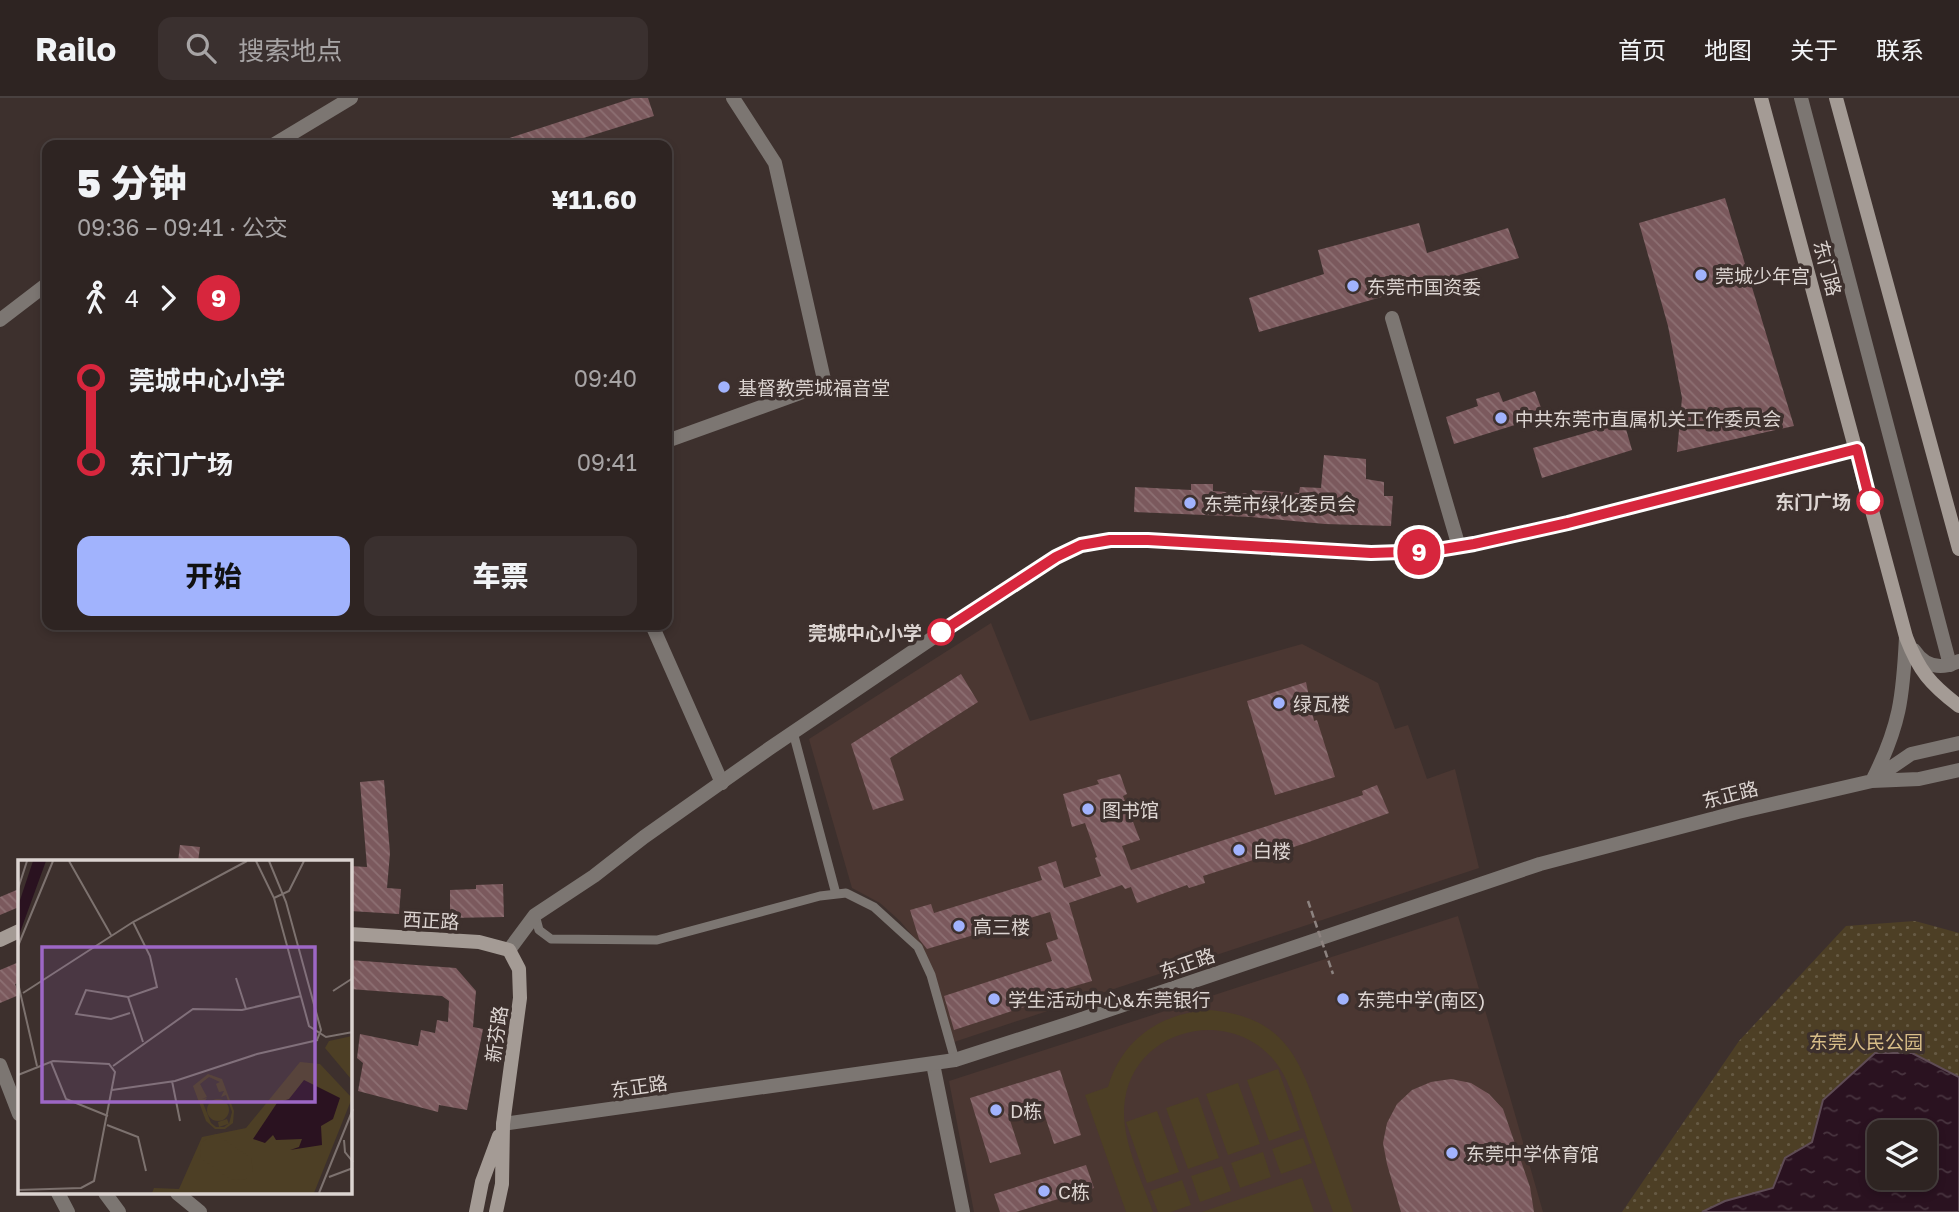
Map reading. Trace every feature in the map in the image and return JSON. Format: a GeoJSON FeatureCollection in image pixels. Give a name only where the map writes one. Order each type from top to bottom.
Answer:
{"type":"FeatureCollection","features":[{"type":"Feature","properties":{"kind":"main road","name":"东门路"},"geometry":{"type":"LineString","coordinates":[[1761,98],[1906,637],[1916,665],[1930,682],[1959,706]]}},
{"type":"Feature","properties":{"kind":"main road"},"geometry":{"type":"LineString","coordinates":[[1836,98],[1959,549]]}},
{"type":"Feature","properties":{"kind":"main road"},"geometry":{"type":"LineString","coordinates":[[0,940],[18,931]]}},
{"type":"Feature","properties":{"kind":"main road","name":"西正路"},"geometry":{"type":"LineString","coordinates":[[352,934],[480,942],[509,950]]}},
{"type":"Feature","properties":{"kind":"main road","name":"新芬路"},"geometry":{"type":"LineString","coordinates":[[496,1212],[502,1184],[503,1124],[520,998],[519,969],[509,950]]}},
{"type":"Feature","properties":{"kind":"main road","name":"新芬路"},"geometry":{"type":"LineString","coordinates":[[476,1212],[482,1181],[503,1124]]}},
{"type":"Feature","properties":{"kind":"street"},"geometry":{"type":"LineString","coordinates":[[281,140],[351,98]]}},
{"type":"Feature","properties":{"kind":"street"},"geometry":{"type":"LineString","coordinates":[[672,439],[825,384],[775,163],[733,98]]}},
{"type":"Feature","properties":{"kind":"street"},"geometry":{"type":"LineString","coordinates":[[1801,98],[1955,663],[1940,667],[1920,659],[1906,637]]}},
{"type":"Feature","properties":{"kind":"street"},"geometry":{"type":"LineString","coordinates":[[0,320],[42,288]]}},
{"type":"Feature","properties":{"kind":"street"},"geometry":{"type":"LineString","coordinates":[[1392,318],[1459,547]]}},
{"type":"Feature","properties":{"kind":"street"},"geometry":{"type":"LineString","coordinates":[[509,950],[535,915],[594,876],[644,837],[793,732],[1056,557],[1081,545],[1110,540],[1148,540],[1371,553],[1432,551],[1568,523],[1857,449]]}},
{"type":"Feature","properties":{"kind":"street"},"geometry":{"type":"LineString","coordinates":[[654,630],[722,783]]}},
{"type":"Feature","properties":{"kind":"street"},"geometry":{"type":"LineString","coordinates":[[1871,781],[1888,750],[1897,723],[1903,690],[1906,637]]}},
{"type":"Feature","properties":{"kind":"street"},"geometry":{"type":"LineString","coordinates":[[1871,781],[1911,754],[1959,743]]}},
{"type":"Feature","properties":{"kind":"street"},"geometry":{"type":"LineString","coordinates":[[1871,781],[1919,779],[1959,770]]}},
{"type":"Feature","properties":{"kind":"street","name":"东正路"},"geometry":{"type":"LineString","coordinates":[[503,1124],[955,1059],[1076,1021],[1541,864],[1738,812],[1871,781]]}},
{"type":"Feature","properties":{"kind":"street"},"geometry":{"type":"LineString","coordinates":[[933,1064],[963,1212]]}},
{"type":"Feature","properties":{"kind":"street"},"geometry":{"type":"LineString","coordinates":[[0,1066],[18,1111]]}},
{"type":"Feature","properties":{"kind":"street"},"geometry":{"type":"LineString","coordinates":[[59,1194],[68,1212]]}},
{"type":"Feature","properties":{"kind":"street"},"geometry":{"type":"LineString","coordinates":[[107,1194],[119,1212]]}},
{"type":"Feature","properties":{"kind":"street"},"geometry":{"type":"LineString","coordinates":[[178,1194],[200,1212]]}},
{"type":"Feature","properties":{"kind":"lane"},"geometry":{"type":"LineString","coordinates":[[793,732],[836,894]]}},
{"type":"Feature","properties":{"kind":"lane"},"geometry":{"type":"LineString","coordinates":[[535,915],[539,930],[551,939],[657,940],[820,896],[846,893],[874,907],[918,947],[931,975],[955,1059]]}},
{"type":"Feature","properties":{"kind":"path"},"geometry":{"type":"LineString","coordinates":[[1308,901],[1333,974]]}},
{"type":"Feature","properties":{"kind":"shaded area"},"geometry":{"type":"Polygon","coordinates":[[[991,623],[1030,721],[1302,644],[1378,683],[1395,729],[1408,725],[1427,779],[1455,769],[1479,868],[948,1044],[921,946],[880,903],[852,888],[809,739],[991,623]]]}},
{"type":"Feature","properties":{"kind":"shaded area","name":"东莞中学(南区)"},"geometry":{"type":"Polygon","coordinates":[[[1458,916],[1543,1212],[974,1212],[949,1081],[1458,916]]]}},
{"type":"Feature","properties":{"kind":"green space","name":"东莞人民公园"},"geometry":{"type":"Polygon","coordinates":[[[1915,921],[1959,933],[1959,1212],[1622,1212],[1739,1041],[1846,926],[1915,921]]]}},
{"type":"Feature","properties":{"kind":"green space"},"geometry":{"type":"Polygon","coordinates":[[[1209,1010],[1235,1014],[1255,1021],[1272,1031],[1285,1044],[1305,1078],[1353,1212],[1333,1212],[1290,1088],[1273,1059],[1254,1043],[1232,1033],[1209,1030],[1186,1033],[1165,1042],[1146,1056],[1133,1075],[1125,1099],[1125,1128],[1132,1157],[1153,1212],[1126,1212],[1085,1095],[1108,1087],[1123,1055],[1133,1042],[1146,1032],[1175,1017],[1209,1010]]]}},
{"type":"Feature","properties":{"kind":"green space"},"geometry":{"type":"Polygon","coordinates":[[[1278,1069],[1300,1130],[1269,1141],[1247,1080],[1278,1069]]]}},
{"type":"Feature","properties":{"kind":"green space"},"geometry":{"type":"Polygon","coordinates":[[[1238,1083],[1260,1144],[1228,1155],[1206,1094],[1238,1083]]]}},
{"type":"Feature","properties":{"kind":"green space"},"geometry":{"type":"Polygon","coordinates":[[[1198,1097],[1219,1158],[1188,1169],[1166,1108],[1198,1097]]]}},
{"type":"Feature","properties":{"kind":"green space"},"geometry":{"type":"Polygon","coordinates":[[[1157,1111],[1179,1172],[1147,1183],[1126,1122],[1157,1111]]]}},
{"type":"Feature","properties":{"kind":"green space"},"geometry":{"type":"Polygon","coordinates":[[[1303,1138],[1312,1163],[1281,1174],[1272,1149],[1303,1138]]]}},
{"type":"Feature","properties":{"kind":"green space"},"geometry":{"type":"Polygon","coordinates":[[[1263,1152],[1271,1177],[1240,1188],[1231,1163],[1263,1152]]]}},
{"type":"Feature","properties":{"kind":"green space"},"geometry":{"type":"Polygon","coordinates":[[[1222,1166],[1231,1191],[1200,1202],[1191,1176],[1222,1166]]]}},
{"type":"Feature","properties":{"kind":"green space"},"geometry":{"type":"Polygon","coordinates":[[[1302,1178],[1314,1212],[1202,1212],[1302,1178]]]}},
{"type":"Feature","properties":{"kind":"green space"},"geometry":{"type":"Polygon","coordinates":[[[1182,1180],[1191,1205],[1171,1212],[1158,1212],[1150,1191],[1182,1180]]]}},
{"type":"Feature","properties":{"kind":"water"},"geometry":{"type":"Polygon","coordinates":[[[1875,1053],[1912,1053],[1959,1077],[1959,1212],[1702,1212],[1725,1201],[1773,1188],[1785,1158],[1812,1142],[1823,1100],[1875,1053]]]}},
{"type":"Feature","properties":{"kind":"building"},"geometry":{"type":"Polygon","coordinates":[[[633,98],[648,98],[654,116],[577,140],[503,140],[633,98]]]}},
{"type":"Feature","properties":{"kind":"building","name":"莞城少年宫"},"geometry":{"type":"Polygon","coordinates":[[[1725,198],[1794,426],[1677,452],[1682,398],[1668,326],[1639,223],[1725,198]]]}},
{"type":"Feature","properties":{"kind":"building","name":"东莞市国资委"},"geometry":{"type":"Polygon","coordinates":[[[1419,223],[1427,253],[1508,228],[1519,258],[1259,332],[1249,298],[1324,274],[1318,250],[1419,223]]]}},
{"type":"Feature","properties":{"kind":"building","name":"中共东莞市直属机关工作委员会"},"geometry":{"type":"Polygon","coordinates":[[[1535,391],[1544,416],[1454,444],[1446,417],[1478,406],[1476,399],[1499,392],[1503,402],[1535,391]]]}},
{"type":"Feature","properties":{"kind":"building"},"geometry":{"type":"Polygon","coordinates":[[[1624,422],[1632,450],[1542,478],[1533,448],[1624,422]]]}},
{"type":"Feature","properties":{"kind":"building"},"geometry":{"type":"Polygon","coordinates":[[[1324,455],[1366,459],[1366,479],[1384,482],[1384,496],[1393,496],[1391,526],[1134,512],[1135,487],[1191,490],[1191,484],[1213,484],[1213,491],[1252,494],[1252,490],[1299,493],[1300,487],[1321,488],[1324,455]]]}},
{"type":"Feature","properties":{"kind":"building"},"geometry":{"type":"Polygon","coordinates":[[[961,674],[978,702],[890,758],[904,800],[873,810],[851,744],[961,674]]]}},
{"type":"Feature","properties":{"kind":"building"},"geometry":{"type":"Polygon","coordinates":[[[1306,682],[1314,721],[1317,720],[1335,777],[1275,795],[1247,701],[1306,682]]]}},
{"type":"Feature","properties":{"kind":"building"},"geometry":{"type":"Polygon","coordinates":[[[1120,774],[1127,794],[1123,796],[1140,840],[1122,846],[1131,870],[1363,795],[1362,791],[1377,785],[1389,813],[1203,876],[1205,883],[1189,888],[1187,885],[1137,903],[1131,887],[1125,889],[1122,885],[1069,903],[1092,981],[1047,994],[1049,999],[954,1030],[944,996],[1052,961],[1046,943],[1058,939],[1050,912],[927,949],[919,939],[910,910],[931,904],[934,913],[1042,880],[1038,867],[1056,861],[1064,888],[1101,876],[1085,823],[1072,827],[1063,794],[1099,784],[1097,780],[1120,774]]]}},
{"type":"Feature","properties":{"kind":"building"},"geometry":{"type":"Polygon","coordinates":[[[384,780],[390,853],[387,888],[401,889],[399,914],[352,911],[352,866],[367,867],[360,782],[384,780]]]}},
{"type":"Feature","properties":{"kind":"building"},"geometry":{"type":"Polygon","coordinates":[[[180,845],[200,847],[198,860],[178,860],[180,845]]]}},
{"type":"Feature","properties":{"kind":"building"},"geometry":{"type":"Polygon","coordinates":[[[503,884],[504,917],[450,918],[450,890],[503,884]]]}},
{"type":"Feature","properties":{"kind":"building"},"geometry":{"type":"Polygon","coordinates":[[[18,889],[18,907],[0,915],[0,897],[18,889]]]}},
{"type":"Feature","properties":{"kind":"building"},"geometry":{"type":"Polygon","coordinates":[[[352,960],[456,968],[476,991],[473,1027],[483,1029],[467,1110],[439,1105],[438,1112],[358,1091],[363,1063],[357,1058],[360,1034],[418,1046],[421,1030],[435,1033],[437,1020],[448,1022],[449,1001],[442,996],[352,989],[352,960]]]}},
{"type":"Feature","properties":{"kind":"building"},"geometry":{"type":"Polygon","coordinates":[[[18,962],[18,983],[15,984],[18,995],[0,1003],[0,970],[18,962]]]}},
{"type":"Feature","properties":{"kind":"building","name":"D栋"},"geometry":{"type":"Polygon","coordinates":[[[1060,1070],[1081,1135],[1054,1144],[1041,1104],[1008,1114],[1021,1154],[990,1163],[970,1098],[1060,1070]]]}},
{"type":"Feature","properties":{"kind":"building","name":"东莞中学体育馆"},"geometry":{"type":"Polygon","coordinates":[[[1451,1079],[1471,1083],[1489,1094],[1503,1109],[1530,1187],[1534,1212],[1401,1212],[1383,1143],[1387,1123],[1397,1104],[1412,1090],[1431,1082],[1451,1079]]]}},
{"type":"Feature","properties":{"kind":"building","name":"C栋"},"geometry":{"type":"Polygon","coordinates":[[[1086,1165],[1094,1188],[1016,1212],[1000,1212],[994,1194],[1086,1165]]]}},
{"type":"Feature","properties":{"kind":"bus line","name":"9"},"geometry":{"type":"LineString","coordinates":[[941,632],[1056,557],[1081,545],[1110,540],[1371,553],[1432,551],[1568,523],[1857,449],[1870,501]]}},
{"type":"Feature","properties":{"kind":"place","name":"莞城少年宫"},"geometry":{"type":"Point","coordinates":[1701,275]}},
{"type":"Feature","properties":{"kind":"place","name":"东莞市国资委"},"geometry":{"type":"Point","coordinates":[1353,286]}},
{"type":"Feature","properties":{"kind":"place","name":"基督教莞城福音堂"},"geometry":{"type":"Point","coordinates":[724,387]}},
{"type":"Feature","properties":{"kind":"place","name":"中共东莞市直属机关工作委员会"},"geometry":{"type":"Point","coordinates":[1501,418]}},
{"type":"Feature","properties":{"kind":"place","name":"东门广场"},"geometry":{"type":"Point","coordinates":[1870,501]}},
{"type":"Feature","properties":{"kind":"place","name":"东莞市绿化委员会"},"geometry":{"type":"Point","coordinates":[1190,503]}},
{"type":"Feature","properties":{"kind":"place","name":"莞城中心小学"},"geometry":{"type":"Point","coordinates":[941,632]}},
{"type":"Feature","properties":{"kind":"place","name":"绿瓦楼"},"geometry":{"type":"Point","coordinates":[1279,703]}},
{"type":"Feature","properties":{"kind":"place","name":"图书馆"},"geometry":{"type":"Point","coordinates":[1088,809]}},
{"type":"Feature","properties":{"kind":"place","name":"白楼"},"geometry":{"type":"Point","coordinates":[1239,850]}},
{"type":"Feature","properties":{"kind":"place","name":"高三楼"},"geometry":{"type":"Point","coordinates":[959,926]}},
{"type":"Feature","properties":{"kind":"place","name":"学生活动中心&东莞银行"},"geometry":{"type":"Point","coordinates":[994,999]}},
{"type":"Feature","properties":{"kind":"place","name":"东莞中学(南区)"},"geometry":{"type":"Point","coordinates":[1343,999]}},
{"type":"Feature","properties":{"kind":"place","name":"D栋"},"geometry":{"type":"Point","coordinates":[996,1110]}},
{"type":"Feature","properties":{"kind":"place","name":"东莞中学体育馆"},"geometry":{"type":"Point","coordinates":[1452,1153]}},
{"type":"Feature","properties":{"kind":"place","name":"C栋"},"geometry":{"type":"Point","coordinates":[1044,1191]}}]}
